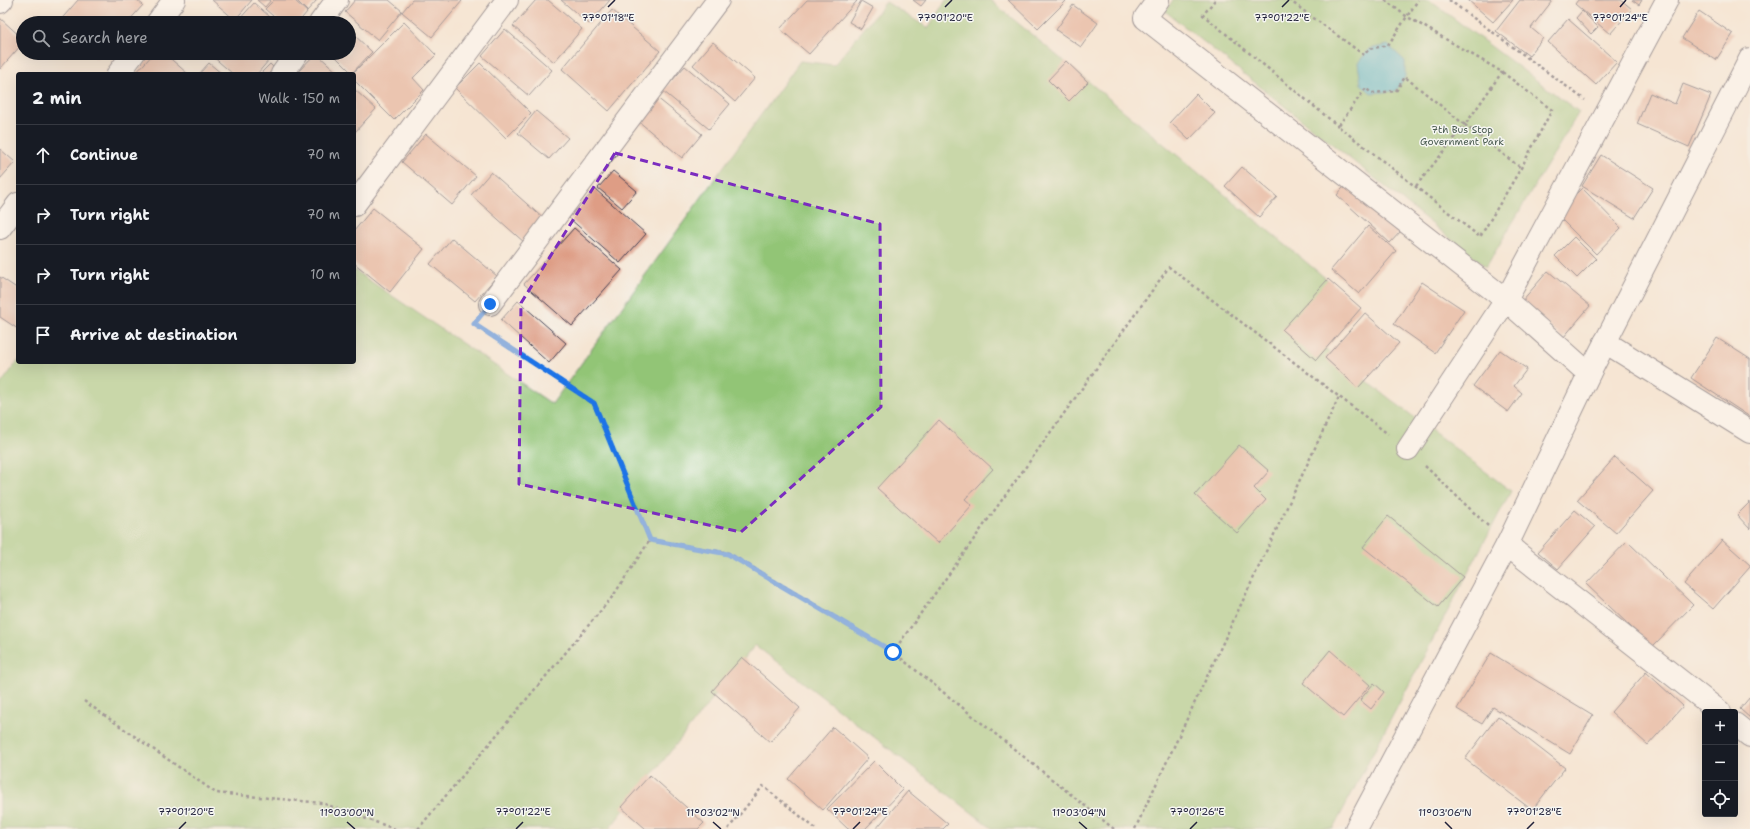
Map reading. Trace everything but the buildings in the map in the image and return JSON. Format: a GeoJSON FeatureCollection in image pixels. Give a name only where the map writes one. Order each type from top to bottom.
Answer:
{"type":"FeatureCollection","features":[{"type":"Feature","properties":{"kind":"street"},"geometry":{"type":"LineString","coordinates":[[162,16],[174,0]]}},
{"type":"Feature","properties":{"kind":"street"},"geometry":{"type":"LineString","coordinates":[[325,16],[337,0]]}},
{"type":"Feature","properties":{"kind":"street"},"geometry":{"type":"LineString","coordinates":[[356,202],[507,0]]}},
{"type":"Feature","properties":{"kind":"street"},"geometry":{"type":"LineString","coordinates":[[490,304],[718,0]]}},
{"type":"Feature","properties":{"kind":"street"},"geometry":{"type":"LineString","coordinates":[[1408,449],[1506,300],[1667,0]]}},
{"type":"Feature","properties":{"kind":"street"},"geometry":{"type":"LineString","coordinates":[[1156,1],[1145,18],[1506,300],[1589,374]]}},
{"type":"Feature","properties":{"kind":"street"},"geometry":{"type":"LineString","coordinates":[[1356,829],[1507,545],[1605,342],[1750,59]]}},
{"type":"Feature","properties":{"kind":"street"},"geometry":{"type":"LineString","coordinates":[[120,72],[129,60]]}},
{"type":"Feature","properties":{"kind":"street"},"geometry":{"type":"LineString","coordinates":[[284,72],[293,60]]}},
{"type":"Feature","properties":{"kind":"street"},"geometry":{"type":"LineString","coordinates":[[0,228],[16,207]]}},
{"type":"Feature","properties":{"kind":"street"},"geometry":{"type":"LineString","coordinates":[[1605,342],[1750,432]]}},
{"type":"Feature","properties":{"kind":"street"},"geometry":{"type":"LineString","coordinates":[[1507,545],[1716,709]]}},
{"type":"Feature","properties":{"kind":"street"},"geometry":{"type":"LineString","coordinates":[[1738,726],[1750,736]]}},
{"type":"Feature","properties":{"kind":"path"},"geometry":{"type":"LineString","coordinates":[[1214,0],[1203,15],[1338,126],[1480,237],[1521,168],[1552,110],[1502,72],[1406,16],[1385,0]]}},
{"type":"Feature","properties":{"kind":"path"},"geometry":{"type":"LineString","coordinates":[[1290,0],[1364,55],[1369,49],[1388,45],[1418,0]]}},
{"type":"Feature","properties":{"kind":"path"},"geometry":{"type":"LineString","coordinates":[[1449,0],[1605,115]]}},
{"type":"Feature","properties":{"kind":"path"},"geometry":{"type":"LineString","coordinates":[[1416,186],[1465,125],[1502,72]]}},
{"type":"Feature","properties":{"kind":"path"},"geometry":{"type":"LineString","coordinates":[[1338,126],[1366,88],[1371,93],[1396,91],[1405,77],[1521,168]]}},
{"type":"Feature","properties":{"kind":"path"},"geometry":{"type":"LineString","coordinates":[[893,652],[1169,267],[1408,449],[1507,545]]}},
{"type":"Feature","properties":{"kind":"path"},"geometry":{"type":"LineString","coordinates":[[490,304],[474,324],[594,403],[650,540]]}},
{"type":"Feature","properties":{"kind":"path"},"geometry":{"type":"LineString","coordinates":[[1135,829],[1339,397]]}},
{"type":"Feature","properties":{"kind":"path"},"geometry":{"type":"LineString","coordinates":[[650,540],[728,554],[893,652],[1114,829]]}},
{"type":"Feature","properties":{"kind":"path"},"geometry":{"type":"LineString","coordinates":[[418,829],[613,596],[650,540]]}},
{"type":"Feature","properties":{"kind":"path"},"geometry":{"type":"LineString","coordinates":[[84,701],[216,792],[322,803],[395,829]]}},
{"type":"Feature","properties":{"kind":"path"},"geometry":{"type":"LineString","coordinates":[[728,829],[763,786],[816,829]]}},
{"type":"Feature","properties":{"kind":"highlighted area"},"geometry":{"type":"Polygon","coordinates":[[[615,153],[880,224],[881,407],[741,532],[519,484],[521,303],[615,153]]]}},
{"type":"Feature","properties":{"kind":"green space"},"geometry":{"type":"Polygon","coordinates":[[[946,0],[990,0],[1329,281],[1297,328],[1511,491],[1333,829],[993,829],[755,645],[609,829],[0,829],[0,385],[16,364],[356,364],[356,271],[552,404],[800,61],[834,65],[886,2],[928,28],[946,0]]]}},
{"type":"Feature","properties":{"kind":"green space","name":"7th Bus Stop Government Park"},"geometry":{"type":"Polygon","coordinates":[[[1173,0],[1429,0],[1579,112],[1486,267],[1165,11],[1173,0]]]}},
{"type":"Feature","properties":{"kind":"water"},"geometry":{"type":"Polygon","coordinates":[[[1388,45],[1405,61],[1405,77],[1396,91],[1371,93],[1361,84],[1358,63],[1369,49],[1388,45]]]}},
{"type":"Feature","properties":{"kind":"route"},"geometry":{"type":"LineString","coordinates":[[490,304],[474,324],[594,403],[650,540],[728,554],[893,652]]}}]}
